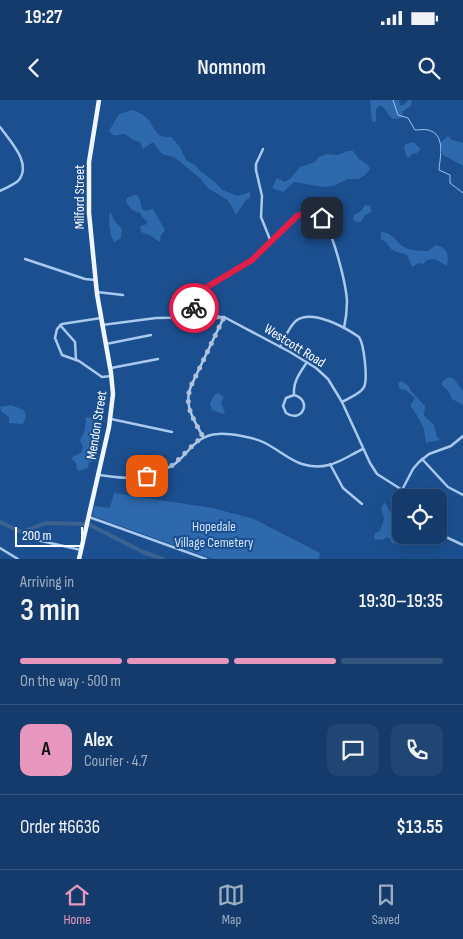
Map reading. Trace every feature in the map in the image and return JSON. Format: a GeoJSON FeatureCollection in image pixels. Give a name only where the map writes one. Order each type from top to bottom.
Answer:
{"type":"FeatureCollection","features":[{"type":"Feature","properties":{"kind":"main road","name":"Milford Street"},"geometry":{"type":"LineString","coordinates":[[97,293],[88,197],[90,155],[99,100]]}},
{"type":"Feature","properties":{"kind":"main road","name":"Mendon Street"},"geometry":{"type":"LineString","coordinates":[[79,559],[111,418],[113,394],[111,368],[97,293]]}},
{"type":"Feature","properties":{"kind":"street"},"geometry":{"type":"LineString","coordinates":[[0,127],[20,156],[23,165],[17,181],[0,190]]}},
{"type":"Feature","properties":{"kind":"street"},"geometry":{"type":"LineString","coordinates":[[263,149],[256,164],[256,170],[262,196],[262,217],[271,242]]}},
{"type":"Feature","properties":{"kind":"street"},"geometry":{"type":"LineString","coordinates":[[194,317],[195,302],[202,290],[248,262],[301,214],[313,214],[322,218],[327,227],[343,271],[347,301],[344,328]]}},
{"type":"Feature","properties":{"kind":"street"},"geometry":{"type":"LineString","coordinates":[[25,259],[85,279],[95,280]]}},
{"type":"Feature","properties":{"kind":"street"},"geometry":{"type":"LineString","coordinates":[[97,293],[123,295]]}},
{"type":"Feature","properties":{"kind":"street"},"geometry":{"type":"LineString","coordinates":[[280,347],[296,321],[313,316],[344,328],[359,337],[362,341],[366,378],[362,390],[342,402]]}},
{"type":"Feature","properties":{"kind":"street"},"geometry":{"type":"LineString","coordinates":[[203,437],[189,407],[188,397],[191,386],[224,317]]}},
{"type":"Feature","properties":{"kind":"street","name":"Westcott Road"},"geometry":{"type":"LineString","coordinates":[[102,325],[143,319],[224,317],[280,347],[307,362],[328,379],[342,402],[363,449],[377,474],[400,489]]}},
{"type":"Feature","properties":{"kind":"street"},"geometry":{"type":"LineString","coordinates":[[101,318],[68,322],[60,325],[55,336],[58,348],[64,357],[76,360],[104,378],[112,376]]}},
{"type":"Feature","properties":{"kind":"street"},"geometry":{"type":"LineString","coordinates":[[60,325],[75,342],[76,360]]}},
{"type":"Feature","properties":{"kind":"street"},"geometry":{"type":"LineString","coordinates":[[106,344],[151,335]]}},
{"type":"Feature","properties":{"kind":"street"},"geometry":{"type":"LineString","coordinates":[[111,368],[158,359]]}},
{"type":"Feature","properties":{"kind":"street"},"geometry":{"type":"LineString","coordinates":[[294,395],[296,380],[307,362]]}},
{"type":"Feature","properties":{"kind":"street"},"geometry":{"type":"LineString","coordinates":[[294,395],[301,398],[304,404],[303,411],[294,416],[286,414],[283,406],[286,398],[294,395]]}},
{"type":"Feature","properties":{"kind":"street"},"geometry":{"type":"LineString","coordinates":[[111,418],[172,432]]}},
{"type":"Feature","properties":{"kind":"street"},"geometry":{"type":"LineString","coordinates":[[99,475],[128,479],[154,474],[173,465],[203,437],[223,434],[256,439],[295,462],[312,466],[330,464],[363,449]]}},
{"type":"Feature","properties":{"kind":"street"},"geometry":{"type":"LineString","coordinates":[[403,489],[413,469],[422,459],[429,454],[452,446],[463,436]]}},
{"type":"Feature","properties":{"kind":"street"},"geometry":{"type":"LineString","coordinates":[[422,459],[448,487],[463,495]]}},
{"type":"Feature","properties":{"kind":"street"},"geometry":{"type":"LineString","coordinates":[[330,464],[343,488],[362,504]]}},
{"type":"Feature","properties":{"kind":"street"},"geometry":{"type":"LineString","coordinates":[[89,517],[206,559]]}},
{"type":"Feature","properties":{"kind":"street"},"geometry":{"type":"LineString","coordinates":[[447,537],[463,545]]}},
{"type":"Feature","properties":{"kind":"street"},"geometry":{"type":"LineString","coordinates":[[37,540],[81,550]]}},
{"type":"Feature","properties":{"kind":"street"},"geometry":{"type":"LineString","coordinates":[[0,548],[18,559]]}},
{"type":"Feature","properties":{"kind":"green space"},"geometry":{"type":"Polygon","coordinates":[[[370,100],[399,100],[401,105],[405,104],[408,100],[412,100],[411,106],[403,111],[402,118],[392,119],[382,106],[379,106],[376,110],[376,121],[374,122],[372,121],[370,100]]]}},
{"type":"Feature","properties":{"kind":"green space"},"geometry":{"type":"Polygon","coordinates":[[[133,110],[146,118],[160,135],[171,137],[180,147],[186,160],[195,165],[222,190],[238,196],[250,192],[250,198],[246,200],[236,215],[227,200],[208,188],[200,178],[174,157],[161,153],[153,142],[143,149],[140,142],[133,140],[125,134],[115,135],[109,131],[119,114],[133,110]]]}},
{"type":"Feature","properties":{"kind":"green space"},"geometry":{"type":"Polygon","coordinates":[[[448,136],[452,140],[463,143],[463,166],[443,155],[440,143],[448,136]]]}},
{"type":"Feature","properties":{"kind":"green space"},"geometry":{"type":"Polygon","coordinates":[[[413,142],[420,150],[409,158],[406,156],[404,146],[413,142]]]}},
{"type":"Feature","properties":{"kind":"green space"},"geometry":{"type":"Polygon","coordinates":[[[353,151],[370,169],[358,179],[348,179],[333,186],[323,187],[294,182],[283,192],[272,188],[277,178],[285,182],[300,167],[315,162],[319,157],[327,154],[338,155],[353,151]]]}},
{"type":"Feature","properties":{"kind":"green space"},"geometry":{"type":"Polygon","coordinates":[[[135,195],[140,200],[142,209],[146,211],[153,209],[165,230],[161,235],[160,242],[141,232],[140,226],[147,224],[147,221],[140,213],[132,210],[126,202],[127,198],[135,195]]]}},
{"type":"Feature","properties":{"kind":"green space"},"geometry":{"type":"Polygon","coordinates":[[[365,205],[370,206],[372,212],[365,215],[361,222],[356,222],[353,219],[354,215],[361,211],[365,205]]]}},
{"type":"Feature","properties":{"kind":"green space"},"geometry":{"type":"Polygon","coordinates":[[[110,211],[114,220],[122,229],[121,238],[114,242],[109,226],[110,211]]]}},
{"type":"Feature","properties":{"kind":"green space"},"geometry":{"type":"Polygon","coordinates":[[[381,232],[389,234],[401,245],[410,249],[428,251],[436,245],[440,246],[447,252],[447,266],[434,259],[412,267],[407,255],[393,251],[381,239],[381,232]]]}},
{"type":"Feature","properties":{"kind":"green space"},"geometry":{"type":"Polygon","coordinates":[[[448,377],[454,379],[463,391],[463,405],[452,399],[449,392],[442,385],[442,382],[448,377]]]}},
{"type":"Feature","properties":{"kind":"green space"},"geometry":{"type":"Polygon","coordinates":[[[401,381],[409,386],[411,391],[425,406],[424,416],[434,425],[437,437],[440,440],[426,443],[424,429],[411,407],[415,398],[406,390],[400,389],[398,383],[401,381]]]}},
{"type":"Feature","properties":{"kind":"green space"},"geometry":{"type":"Polygon","coordinates":[[[218,393],[224,397],[221,403],[225,413],[223,414],[212,410],[210,403],[215,394],[218,393]]]}},
{"type":"Feature","properties":{"kind":"green space"},"geometry":{"type":"Polygon","coordinates":[[[11,405],[24,410],[26,416],[23,424],[9,423],[9,417],[1,411],[0,407],[11,405]]]}},
{"type":"Feature","properties":{"kind":"green space"},"geometry":{"type":"Polygon","coordinates":[[[86,417],[94,418],[97,425],[95,428],[99,441],[98,461],[89,462],[88,468],[79,471],[76,468],[77,464],[71,458],[82,452],[83,447],[80,440],[85,430],[86,417]]]}},
{"type":"Feature","properties":{"kind":"green space","name":"Hopedale Village Cemetery"},"geometry":{"type":"Polygon","coordinates":[[[114,493],[212,508],[254,519],[320,553],[319,559],[213,559],[93,516],[94,506],[110,508],[114,493]]]}},
{"type":"Feature","properties":{"kind":"green space"},"geometry":{"type":"Polygon","coordinates":[[[385,503],[388,506],[392,514],[392,543],[387,537],[383,540],[374,539],[375,533],[380,531],[384,519],[381,508],[385,503]]]}},
{"type":"Feature","properties":{"kind":"waterway"},"geometry":{"type":"LineString","coordinates":[[393,100],[398,115],[408,118],[415,130],[434,132],[440,141],[441,147],[439,170],[450,175],[450,183],[463,193]]}},
{"type":"Feature","properties":{"kind":"waterway"},"geometry":{"type":"LineString","coordinates":[[0,522],[22,532],[46,523],[83,524]]}},
{"type":"Feature","properties":{"kind":"waterway"},"geometry":{"type":"LineString","coordinates":[[90,525],[143,552],[163,559]]}},
{"type":"Feature","properties":{"kind":"way so far"},"geometry":{"type":"LineString","coordinates":[[147,476],[173,465],[203,437],[192,415],[188,397],[191,386],[224,317],[194,317],[194,308]]}},
{"type":"Feature","properties":{"kind":"route"},"geometry":{"type":"LineString","coordinates":[[194,308],[196,299],[202,290],[252,260],[297,216],[310,213],[322,218]]}}]}
